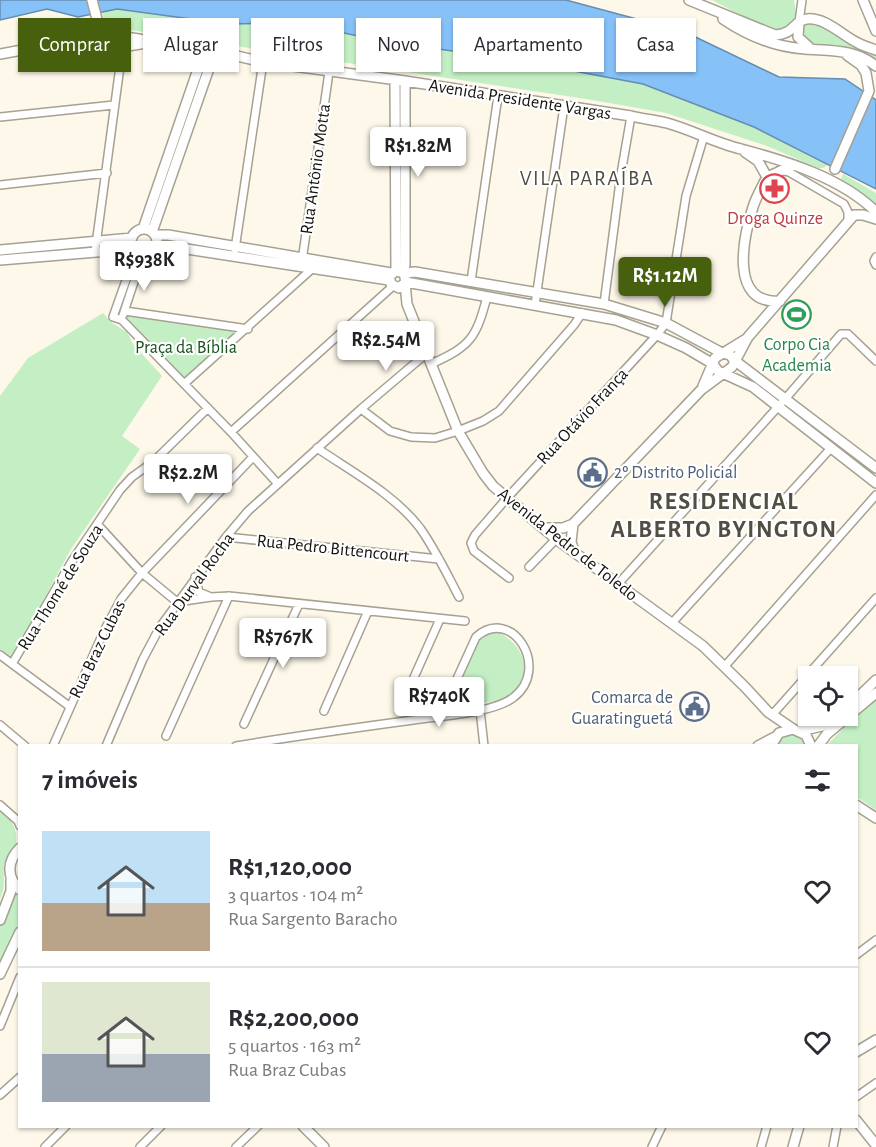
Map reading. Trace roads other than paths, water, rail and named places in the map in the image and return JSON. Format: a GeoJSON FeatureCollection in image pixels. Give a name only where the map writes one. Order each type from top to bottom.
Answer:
{"type":"FeatureCollection","features":[{"type":"Feature","properties":{"kind":"street"},"geometry":{"type":"LineString","coordinates":[[92,0],[96,18]]}},
{"type":"Feature","properties":{"kind":"street"},"geometry":{"type":"LineString","coordinates":[[689,0],[775,35],[792,31],[799,22],[806,18],[817,20],[873,47]]}},
{"type":"Feature","properties":{"kind":"street"},"geometry":{"type":"LineString","coordinates":[[803,0],[798,37],[811,49]]}},
{"type":"Feature","properties":{"kind":"street"},"geometry":{"type":"LineString","coordinates":[[863,0],[876,31]]}},
{"type":"Feature","properties":{"kind":"street"},"geometry":{"type":"LineString","coordinates":[[706,8],[738,29],[773,44],[852,52],[866,58],[876,66]]}},
{"type":"Feature","properties":{"kind":"street"},"geometry":{"type":"LineString","coordinates":[[817,175],[825,174],[835,168],[871,90],[861,64],[836,50]]}},
{"type":"Feature","properties":{"kind":"street","name":"Avenida Presidente Vargas"},"geometry":{"type":"LineString","coordinates":[[0,54],[18,51]]}},
{"type":"Feature","properties":{"kind":"street"},"geometry":{"type":"LineString","coordinates":[[95,252],[119,72]]}},
{"type":"Feature","properties":{"kind":"street"},"geometry":{"type":"LineString","coordinates":[[150,232],[202,72]]}},
{"type":"Feature","properties":{"kind":"street"},"geometry":{"type":"LineString","coordinates":[[235,251],[262,72]]}},
{"type":"Feature","properties":{"kind":"street","name":"Avenida Presidente Vargas"},"geometry":{"type":"LineString","coordinates":[[329,72],[405,81],[666,123],[794,165],[850,192]]}},
{"type":"Feature","properties":{"kind":"street","name":"Rua Antônio Motta"},"geometry":{"type":"LineString","coordinates":[[302,262],[329,72]]}},
{"type":"Feature","properties":{"kind":"street"},"geometry":{"type":"LineString","coordinates":[[394,80],[398,279]]}},
{"type":"Feature","properties":{"kind":"street"},"geometry":{"type":"LineString","coordinates":[[398,279],[405,81]]}},
{"type":"Feature","properties":{"kind":"street"},"geometry":{"type":"LineString","coordinates":[[471,281],[498,96]]}},
{"type":"Feature","properties":{"kind":"street"},"geometry":{"type":"LineString","coordinates":[[0,117],[114,105]]}},
{"type":"Feature","properties":{"kind":"street"},"geometry":{"type":"LineString","coordinates":[[534,305],[564,106]]}},
{"type":"Feature","properties":{"kind":"street"},"geometry":{"type":"LineString","coordinates":[[604,304],[631,116]]}},
{"type":"Feature","properties":{"kind":"street"},"geometry":{"type":"LineString","coordinates":[[666,323],[686,195],[704,136]]}},
{"type":"Feature","properties":{"kind":"street","name":"Avenida Presidente Vargas"},"geometry":{"type":"LineString","coordinates":[[740,149],[758,161],[767,177]]}},
{"type":"Feature","properties":{"kind":"street"},"geometry":{"type":"LineString","coordinates":[[761,322],[763,307],[760,299],[748,287],[743,277],[747,231],[753,207],[767,177],[794,165]]}},
{"type":"Feature","properties":{"kind":"street"},"geometry":{"type":"LineString","coordinates":[[529,567],[559,540],[701,390],[732,367],[748,337],[851,218],[858,202],[835,168]]}},
{"type":"Feature","properties":{"kind":"street"},"geometry":{"type":"LineString","coordinates":[[779,170],[789,172],[839,200],[844,204],[851,218]]}},
{"type":"Feature","properties":{"kind":"street"},"geometry":{"type":"LineString","coordinates":[[0,185],[107,174]]}},
{"type":"Feature","properties":{"kind":"street"},"geometry":{"type":"LineString","coordinates":[[850,192],[862,198],[876,212]]}},
{"type":"Feature","properties":{"kind":"street"},"geometry":{"type":"LineString","coordinates":[[851,218],[864,215],[876,219]]}},
{"type":"Feature","properties":{"kind":"street"},"geometry":{"type":"LineString","coordinates":[[150,232],[157,242],[156,248]]}},
{"type":"Feature","properties":{"kind":"street"},"geometry":{"type":"LineString","coordinates":[[0,250],[132,238],[134,234],[150,232],[235,251],[616,320],[686,348],[713,364],[718,370],[753,387],[876,483]]}},
{"type":"Feature","properties":{"kind":"street"},"geometry":{"type":"LineString","coordinates":[[122,320],[137,252],[132,238]]}},
{"type":"Feature","properties":{"kind":"street"},"geometry":{"type":"LineString","coordinates":[[0,260],[95,252],[153,252],[156,248],[166,246],[235,251]]}},
{"type":"Feature","properties":{"kind":"street"},"geometry":{"type":"LineString","coordinates":[[137,252],[113,317],[122,320],[278,484]]}},
{"type":"Feature","properties":{"kind":"street"},"geometry":{"type":"LineString","coordinates":[[876,257],[874,261],[876,265]]}},
{"type":"Feature","properties":{"kind":"street"},"geometry":{"type":"LineString","coordinates":[[184,384],[248,329],[314,264]]}},
{"type":"Feature","properties":{"kind":"street"},"geometry":{"type":"LineString","coordinates":[[231,432],[398,279],[415,272],[604,304],[666,323],[730,355],[876,468]]}},
{"type":"Feature","properties":{"kind":"street","name":"Avenida Pedro de Toledo"},"geometry":{"type":"LineString","coordinates":[[398,279],[458,431],[483,473],[507,498],[543,528],[703,646],[770,714],[797,730]]}},
{"type":"Feature","properties":{"kind":"street"},"geometry":{"type":"LineString","coordinates":[[431,364],[453,354],[469,342],[480,324],[487,297]]}},
{"type":"Feature","properties":{"kind":"street"},"geometry":{"type":"LineString","coordinates":[[760,299],[769,302],[780,301]]}},
{"type":"Feature","properties":{"kind":"street"},"geometry":{"type":"LineString","coordinates":[[125,311],[248,329]]}},
{"type":"Feature","properties":{"kind":"street"},"geometry":{"type":"LineString","coordinates":[[361,409],[390,430],[411,437],[435,438],[483,421],[499,411],[574,326],[582,313]]}},
{"type":"Feature","properties":{"kind":"street","name":"Rua Otávio França"},"geometry":{"type":"LineString","coordinates":[[509,578],[474,551],[471,543],[475,535],[666,323]]}},
{"type":"Feature","properties":{"kind":"street"},"geometry":{"type":"LineString","coordinates":[[618,585],[786,399],[838,336],[844,333],[851,336],[876,361]]}},
{"type":"Feature","properties":{"kind":"street"},"geometry":{"type":"LineString","coordinates":[[701,390],[715,358],[748,337]]}},
{"type":"Feature","properties":{"kind":"street","name":"Rua Durval Rocha"},"geometry":{"type":"LineString","coordinates":[[106,744],[143,659],[160,627],[226,537],[248,511],[427,353]]}},
{"type":"Feature","properties":{"kind":"street","name":"Rua Thomé de Souza"},"geometry":{"type":"LineString","coordinates":[[12,664],[72,561],[120,490],[132,477],[153,462],[208,408]]}},
{"type":"Feature","properties":{"kind":"street"},"geometry":{"type":"LineString","coordinates":[[317,448],[371,484],[398,505],[419,527],[439,558],[459,597]]}},
{"type":"Feature","properties":{"kind":"street"},"geometry":{"type":"LineString","coordinates":[[672,623],[831,448]]}},
{"type":"Feature","properties":{"kind":"street","name":"Rua Braz Cubas"},"geometry":{"type":"LineString","coordinates":[[54,744],[69,706],[121,599],[142,573],[253,457]]}},
{"type":"Feature","properties":{"kind":"street"},"geometry":{"type":"LineString","coordinates":[[724,666],[876,495]]}},
{"type":"Feature","properties":{"kind":"street"},"geometry":{"type":"LineString","coordinates":[[98,525],[142,573],[177,602],[229,596],[465,621]]}},
{"type":"Feature","properties":{"kind":"street"},"geometry":{"type":"LineString","coordinates":[[543,528],[570,527]]}},
{"type":"Feature","properties":{"kind":"street"},"geometry":{"type":"LineString","coordinates":[[570,527],[571,542],[575,552]]}},
{"type":"Feature","properties":{"kind":"street","name":"Rua Pedro Bittencourt"},"geometry":{"type":"LineString","coordinates":[[226,537],[439,558]]}},
{"type":"Feature","properties":{"kind":"street"},"geometry":{"type":"LineString","coordinates":[[195,578],[199,591],[211,597]]}},
{"type":"Feature","properties":{"kind":"street"},"geometry":{"type":"LineString","coordinates":[[166,736],[229,596]]}},
{"type":"Feature","properties":{"kind":"street"},"geometry":{"type":"LineString","coordinates":[[770,714],[876,598]]}},
{"type":"Feature","properties":{"kind":"street"},"geometry":{"type":"LineString","coordinates":[[244,724],[299,604]]}},
{"type":"Feature","properties":{"kind":"street"},"geometry":{"type":"LineString","coordinates":[[324,711],[368,611]]}},
{"type":"Feature","properties":{"kind":"street"},"geometry":{"type":"LineString","coordinates":[[403,702],[440,619]]}},
{"type":"Feature","properties":{"kind":"street"},"geometry":{"type":"LineString","coordinates":[[258,744],[480,710],[502,705],[515,697],[524,687],[529,675],[527,650],[520,640],[508,631],[498,628],[485,629],[476,637],[440,716]]}},
{"type":"Feature","properties":{"kind":"street"},"geometry":{"type":"LineString","coordinates":[[0,655],[69,706]]}},
{"type":"Feature","properties":{"kind":"street"},"geometry":{"type":"LineString","coordinates":[[858,697],[876,680]]}},
{"type":"Feature","properties":{"kind":"street"},"geometry":{"type":"LineString","coordinates":[[820,744],[876,693]]}},
{"type":"Feature","properties":{"kind":"street"},"geometry":{"type":"LineString","coordinates":[[480,710],[484,744]]}},
{"type":"Feature","properties":{"kind":"street","name":"Avenida Pedro de Toledo"},"geometry":{"type":"LineString","coordinates":[[770,714],[774,739]]}},
{"type":"Feature","properties":{"kind":"street"},"geometry":{"type":"LineString","coordinates":[[0,726],[22,744]]}},
{"type":"Feature","properties":{"kind":"street"},"geometry":{"type":"LineString","coordinates":[[774,739],[784,730],[822,726]]}},
{"type":"Feature","properties":{"kind":"street"},"geometry":{"type":"LineString","coordinates":[[797,730],[806,735],[810,744]]}},
{"type":"Feature","properties":{"kind":"street"},"geometry":{"type":"LineString","coordinates":[[0,805],[17,818]]}},
{"type":"Feature","properties":{"kind":"street"},"geometry":{"type":"LineString","coordinates":[[858,806],[876,818]]}},
{"type":"Feature","properties":{"kind":"street"},"geometry":{"type":"LineString","coordinates":[[0,920],[10,891],[10,863],[18,850]]}},
{"type":"Feature","properties":{"kind":"street"},"geometry":{"type":"LineString","coordinates":[[11,880],[18,888]]}},
{"type":"Feature","properties":{"kind":"street"},"geometry":{"type":"LineString","coordinates":[[0,974],[18,936]]}},
{"type":"Feature","properties":{"kind":"street"},"geometry":{"type":"LineString","coordinates":[[858,954],[876,940]]}},
{"type":"Feature","properties":{"kind":"street"},"geometry":{"type":"LineString","coordinates":[[0,1026],[18,982]]}},
{"type":"Feature","properties":{"kind":"street"},"geometry":{"type":"LineString","coordinates":[[858,1051],[876,1040]]}},
{"type":"Feature","properties":{"kind":"street"},"geometry":{"type":"LineString","coordinates":[[0,1095],[18,1079]]}},
{"type":"Feature","properties":{"kind":"street"},"geometry":{"type":"LineString","coordinates":[[858,1096],[876,1083]]}},
{"type":"Feature","properties":{"kind":"street"},"geometry":{"type":"LineString","coordinates":[[858,1122],[876,1145]]}},
{"type":"Feature","properties":{"kind":"street"},"geometry":{"type":"LineString","coordinates":[[45,1147],[64,1128]]}},
{"type":"Feature","properties":{"kind":"street"},"geometry":{"type":"LineString","coordinates":[[140,1147],[159,1128]]}},
{"type":"Feature","properties":{"kind":"street"},"geometry":{"type":"LineString","coordinates":[[236,1147],[256,1128]]}},
{"type":"Feature","properties":{"kind":"street"},"geometry":{"type":"LineString","coordinates":[[305,1128],[324,1147]]}},
{"type":"Feature","properties":{"kind":"street"},"geometry":{"type":"LineString","coordinates":[[652,1147],[661,1128]]}},
{"type":"Feature","properties":{"kind":"street"},"geometry":{"type":"LineString","coordinates":[[761,1147],[767,1128]]}},
{"type":"Feature","properties":{"kind":"street"},"geometry":{"type":"LineString","coordinates":[[793,1147],[798,1128]]}},
{"type":"Feature","properties":{"kind":"street"},"geometry":{"type":"LineString","coordinates":[[833,1147],[837,1128]]}},
{"type":"Feature","properties":{"kind":"water"},"geometry":{"type":"Polygon","coordinates":[[[0,0],[566,0],[633,18],[616,18],[616,72],[696,72],[696,37],[779,77],[845,79],[876,100],[876,189],[754,127],[643,84],[579,72],[604,72],[604,18],[453,18],[453,51],[441,49],[441,18],[356,18],[356,36],[344,33],[344,18],[251,18],[251,24],[239,24],[239,18],[184,18],[117,9],[78,17],[47,9],[0,20],[0,0]]]}},
{"type":"Feature","properties":{"kind":"place","name":"Droga Quinze"},"geometry":{"type":"Point","coordinates":[775,189]}},
{"type":"Feature","properties":{"kind":"place","name":"Corpo Cia Academia"},"geometry":{"type":"Point","coordinates":[797,315]}},
{"type":"Feature","properties":{"kind":"place","name":"2º Distrito Policial"},"geometry":{"type":"Point","coordinates":[593,472]}},
{"type":"Feature","properties":{"kind":"place","name":"Comarca de Guaratinguetá"},"geometry":{"type":"Point","coordinates":[694,707]}},
{"type":"Feature","properties":{"kind":"district","name":"VILA PARAÍBA"},"geometry":{"type":"Point","coordinates":[587,178]}},
{"type":"Feature","properties":{"kind":"district","name":"RESIDENCIAL ALBERTO BYINGTON"},"geometry":{"type":"Point","coordinates":[724,515]}},
{"type":"Feature","properties":{"kind":"park label","name":"Praça da Bíblia"},"geometry":{"type":"Point","coordinates":[186,347]}}]}
